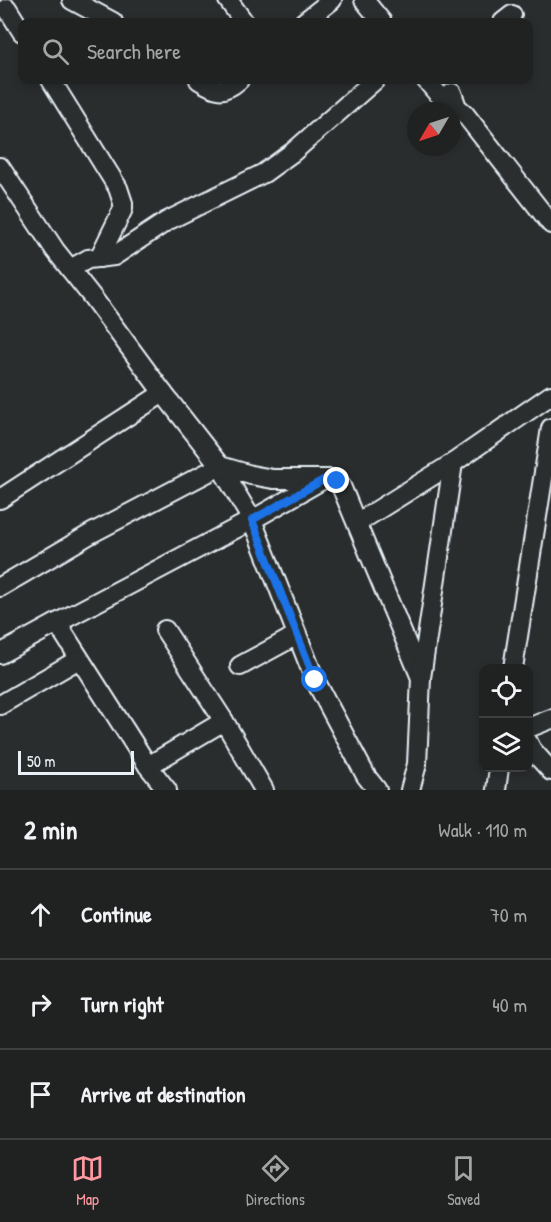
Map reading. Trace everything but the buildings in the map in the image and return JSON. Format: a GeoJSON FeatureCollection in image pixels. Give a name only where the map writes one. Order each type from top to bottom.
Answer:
{"type":"FeatureCollection","features":[{"type":"Feature","properties":{"kind":"street"},"geometry":{"type":"LineString","coordinates":[[72,0],[106,18]]}},
{"type":"Feature","properties":{"kind":"street"},"geometry":{"type":"LineString","coordinates":[[228,0],[241,18]]}},
{"type":"Feature","properties":{"kind":"street"},"geometry":{"type":"LineString","coordinates":[[309,18],[332,0]]}},
{"type":"Feature","properties":{"kind":"street"},"geometry":{"type":"LineString","coordinates":[[364,0],[379,18]]}},
{"type":"Feature","properties":{"kind":"street"},"geometry":{"type":"LineString","coordinates":[[10,6],[18,23]]}},
{"type":"Feature","properties":{"kind":"street"},"geometry":{"type":"LineString","coordinates":[[53,84],[122,197],[123,209],[99,258]]}},
{"type":"Feature","properties":{"kind":"street"},"geometry":{"type":"LineString","coordinates":[[206,84],[220,90],[230,88],[234,84]]}},
{"type":"Feature","properties":{"kind":"street"},"geometry":{"type":"LineString","coordinates":[[70,269],[88,259],[114,256],[167,221],[264,173],[293,152],[370,84]]}},
{"type":"Feature","properties":{"kind":"street"},"geometry":{"type":"LineString","coordinates":[[429,84],[446,100],[456,86]]}},
{"type":"Feature","properties":{"kind":"street"},"geometry":{"type":"LineString","coordinates":[[456,86],[457,107],[551,224]]}},
{"type":"Feature","properties":{"kind":"street"},"geometry":{"type":"LineString","coordinates":[[0,166],[55,250],[220,466],[252,520],[315,680],[366,776],[376,790]]}},
{"type":"Feature","properties":{"kind":"street"},"geometry":{"type":"LineString","coordinates":[[0,498],[163,393]]}},
{"type":"Feature","properties":{"kind":"street"},"geometry":{"type":"LineString","coordinates":[[357,523],[453,463],[551,395]]}},
{"type":"Feature","properties":{"kind":"street"},"geometry":{"type":"LineString","coordinates":[[514,664],[551,428]]}},
{"type":"Feature","properties":{"kind":"street"},"geometry":{"type":"LineString","coordinates":[[410,790],[417,764],[421,678],[453,463]]}},
{"type":"Feature","properties":{"kind":"street"},"geometry":{"type":"LineString","coordinates":[[0,587],[92,533],[220,466],[273,479],[337,481],[357,523],[421,678]]}},
{"type":"Feature","properties":{"kind":"street"},"geometry":{"type":"LineString","coordinates":[[0,654],[325,479]]}},
{"type":"Feature","properties":{"kind":"street"},"geometry":{"type":"LineString","coordinates":[[57,623],[148,766],[167,790]]}},
{"type":"Feature","properties":{"kind":"street"},"geometry":{"type":"LineString","coordinates":[[165,630],[224,721],[264,790]]}},
{"type":"Feature","properties":{"kind":"street"},"geometry":{"type":"LineString","coordinates":[[240,666],[297,635]]}},
{"type":"Feature","properties":{"kind":"street"},"geometry":{"type":"LineString","coordinates":[[0,705],[79,659]]}},
{"type":"Feature","properties":{"kind":"street"},"geometry":{"type":"LineString","coordinates":[[533,726],[551,719]]}},
{"type":"Feature","properties":{"kind":"street"},"geometry":{"type":"LineString","coordinates":[[148,766],[224,721]]}},
{"type":"Feature","properties":{"kind":"street"},"geometry":{"type":"LineString","coordinates":[[533,751],[551,771]]}},
{"type":"Feature","properties":{"kind":"street"},"geometry":{"type":"LineString","coordinates":[[496,790],[498,772]]}},
{"type":"Feature","properties":{"kind":"route"},"geometry":{"type":"LineString","coordinates":[[315,680],[252,520],[325,479],[337,481]]}}]}
